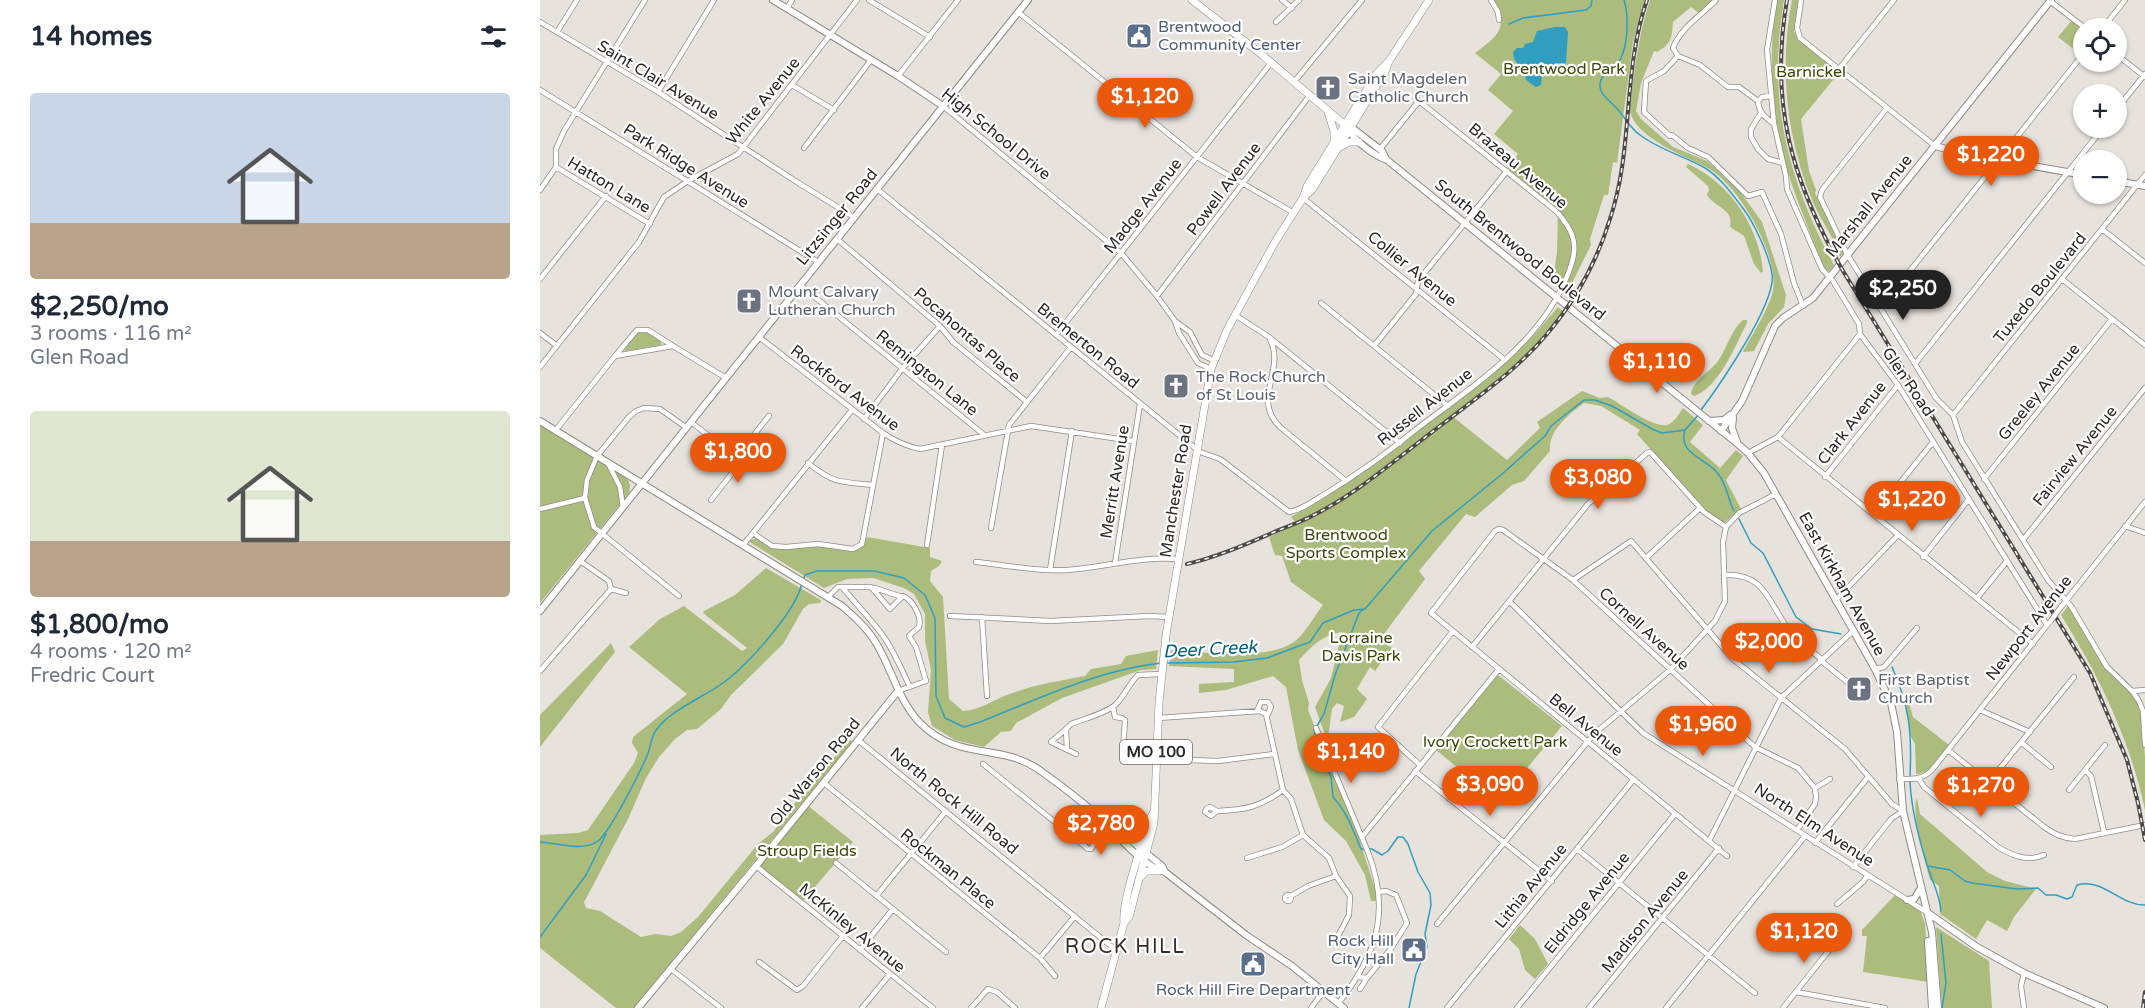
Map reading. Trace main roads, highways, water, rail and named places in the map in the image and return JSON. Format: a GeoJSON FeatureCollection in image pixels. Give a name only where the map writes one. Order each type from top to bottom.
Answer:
{"type":"FeatureCollection","features":[{"type":"Feature","properties":{"kind":"main road","name":"South Brentwood Boulevard"},"geometry":{"type":"LineString","coordinates":[[1192,0],[1348,128]]}},
{"type":"Feature","properties":{"kind":"main road","name":"Manchester Road"},"geometry":{"type":"LineString","coordinates":[[1101,1008],[1124,923],[1123,915],[1154,823],[1158,718],[1165,646],[1196,449],[1213,360],[1274,244],[1303,198],[1307,186],[1385,72],[1389,61],[1429,0]]}},
{"type":"Feature","properties":{"kind":"main road"},"geometry":{"type":"LineString","coordinates":[[1327,110],[1336,146],[1359,142]]}},
{"type":"Feature","properties":{"kind":"main road","name":"Manchester Road"},"geometry":{"type":"LineString","coordinates":[[1124,923],[1129,917],[1140,877],[1144,837],[1153,812]]}},
{"type":"Feature","properties":{"kind":"main road"},"geometry":{"type":"LineString","coordinates":[[1132,841],[1139,841],[1144,837]]}},
{"type":"Feature","properties":{"kind":"main road"},"geometry":{"type":"LineString","coordinates":[[1140,877],[1147,871],[1162,871]]}},
{"type":"Feature","properties":{"kind":"water"},"geometry":{"type":"Polygon","coordinates":[[[1565,27],[1568,32],[1566,63],[1555,63],[1551,71],[1542,74],[1541,85],[1536,87],[1526,79],[1521,68],[1516,74],[1516,69],[1520,66],[1514,59],[1513,52],[1533,42],[1537,31],[1565,27]]]}},
{"type":"Feature","properties":{"kind":"waterway"},"geometry":{"type":"LineString","coordinates":[[1509,24],[1523,18],[1586,10],[1591,6],[1592,0]]}},
{"type":"Feature","properties":{"kind":"waterway","name":"Deer Creek"},"geometry":{"type":"LineString","coordinates":[[1624,0],[1627,21],[1625,45],[1621,58],[1603,76],[1601,91],[1640,135],[1705,168],[1721,181],[1742,207],[1756,230],[1772,274],[1766,304],[1733,364],[1701,410]]}},
{"type":"Feature","properties":{"kind":"waterway","name":"Deer Creek"},"geometry":{"type":"LineString","coordinates":[[1166,663],[1233,662],[1267,658],[1310,642],[1323,623],[1354,610],[1365,609],[1432,531],[1502,474],[1545,436],[1551,426],[1584,400],[1595,400],[1612,406],[1662,433],[1685,430],[1699,414]]}},
{"type":"Feature","properties":{"kind":"waterway"},"geometry":{"type":"LineString","coordinates":[[1685,430],[1686,445],[1695,456],[1719,475],[1734,511]]}},
{"type":"Feature","properties":{"kind":"waterway"},"geometry":{"type":"LineString","coordinates":[[1739,519],[1751,543],[1763,553],[1796,617],[1812,629],[1841,634]]}},
{"type":"Feature","properties":{"kind":"waterway","name":"Deer Creek"},"geometry":{"type":"LineString","coordinates":[[804,578],[805,575],[817,571],[874,571],[904,578],[925,595],[935,618],[936,696],[945,718],[964,727],[1091,679],[1161,663]]}},
{"type":"Feature","properties":{"kind":"waterway","name":"Deer Creek"},"geometry":{"type":"LineString","coordinates":[[540,842],[585,846],[598,841],[617,815],[631,789],[657,729],[670,716],[720,685],[743,666],[780,624],[798,595],[802,583]]}},
{"type":"Feature","properties":{"kind":"waterway"},"geometry":{"type":"LineString","coordinates":[[1317,726],[1324,714],[1335,675],[1359,613],[1364,609]]}},
{"type":"Feature","properties":{"kind":"waterway"},"geometry":{"type":"LineString","coordinates":[[1892,667],[1906,708],[1911,747],[1910,776]]}},
{"type":"Feature","properties":{"kind":"waterway"},"geometry":{"type":"LineString","coordinates":[[1314,729],[1317,747],[1331,777],[1333,797],[1346,815],[1361,849],[1372,849],[1382,855],[1388,851],[1398,837],[1403,837],[1430,893],[1431,905],[1425,934],[1427,947],[1416,974],[1409,1008]]}},
{"type":"Feature","properties":{"kind":"waterway"},"geometry":{"type":"LineString","coordinates":[[1910,781],[1918,834],[1941,911]]}},
{"type":"Feature","properties":{"kind":"waterway"},"geometry":{"type":"LineString","coordinates":[[540,937],[586,875],[606,834]]}},
{"type":"Feature","properties":{"kind":"waterway"},"geometry":{"type":"LineString","coordinates":[[1928,866],[1950,870],[1965,881],[1972,883],[2017,889],[2038,888],[2046,895],[2056,895],[2067,899],[2072,897],[2077,885],[2095,885],[2128,901],[2145,905]]}},
{"type":"Feature","properties":{"kind":"waterway"},"geometry":{"type":"LineString","coordinates":[[1941,934],[1946,983],[1942,1008]]}},
{"type":"Feature","properties":{"kind":"railway"},"geometry":{"type":"LineString","coordinates":[[1187,564],[1209,558],[1299,522],[1348,495],[1498,381],[1524,359],[1547,334],[1567,308],[1584,280],[1599,250],[1610,219],[1622,165],[1634,54],[1647,0]]}},
{"type":"Feature","properties":{"kind":"railway"},"geometry":{"type":"LineString","coordinates":[[1787,0],[1782,38],[1783,108],[1789,141],[1810,205],[1843,271],[2090,673],[2127,760],[2145,840]]}},
{"type":"Feature","properties":{"kind":"railway"},"geometry":{"type":"LineString","coordinates":[[2143,1008],[2145,992]]}},
{"type":"Feature","properties":{"kind":"place","name":"Brentwood Community Center"},"geometry":{"type":"Point","coordinates":[1139,36]}},
{"type":"Feature","properties":{"kind":"place","name":"Saint Magdelen Catholic Church"},"geometry":{"type":"Point","coordinates":[1328,88]}},
{"type":"Feature","properties":{"kind":"place","name":"Mount Calvary Lutheran Church"},"geometry":{"type":"Point","coordinates":[749,301]}},
{"type":"Feature","properties":{"kind":"place","name":"The Rock Church of St Louis"},"geometry":{"type":"Point","coordinates":[1176,386]}},
{"type":"Feature","properties":{"kind":"place","name":"First Baptist Church"},"geometry":{"type":"Point","coordinates":[1859,689]}},
{"type":"Feature","properties":{"kind":"place","name":"Rock Hill City Hall"},"geometry":{"type":"Point","coordinates":[1414,950]}},
{"type":"Feature","properties":{"kind":"place","name":"Rock Hill Fire Department"},"geometry":{"type":"Point","coordinates":[1253,964]}},
{"type":"Feature","properties":{"kind":"district","name":"ROCK HILL"},"geometry":{"type":"Point","coordinates":[1125,947]}},
{"type":"Feature","properties":{"kind":"park label","name":"Brentwood Park"},"geometry":{"type":"Point","coordinates":[1564,69]}},
{"type":"Feature","properties":{"kind":"park label","name":"Barnickel"},"geometry":{"type":"Point","coordinates":[1811,72]}},
{"type":"Feature","properties":{"kind":"park label","name":"Brentwood Sports Complex"},"geometry":{"type":"Point","coordinates":[1346,544]}},
{"type":"Feature","properties":{"kind":"park label","name":"Lorraine Davis Park"},"geometry":{"type":"Point","coordinates":[1361,647]}},
{"type":"Feature","properties":{"kind":"park label","name":"Ivory Crockett Park"},"geometry":{"type":"Point","coordinates":[1495,742]}},
{"type":"Feature","properties":{"kind":"park label","name":"Stroup Fields"},"geometry":{"type":"Point","coordinates":[807,851]}}]}
